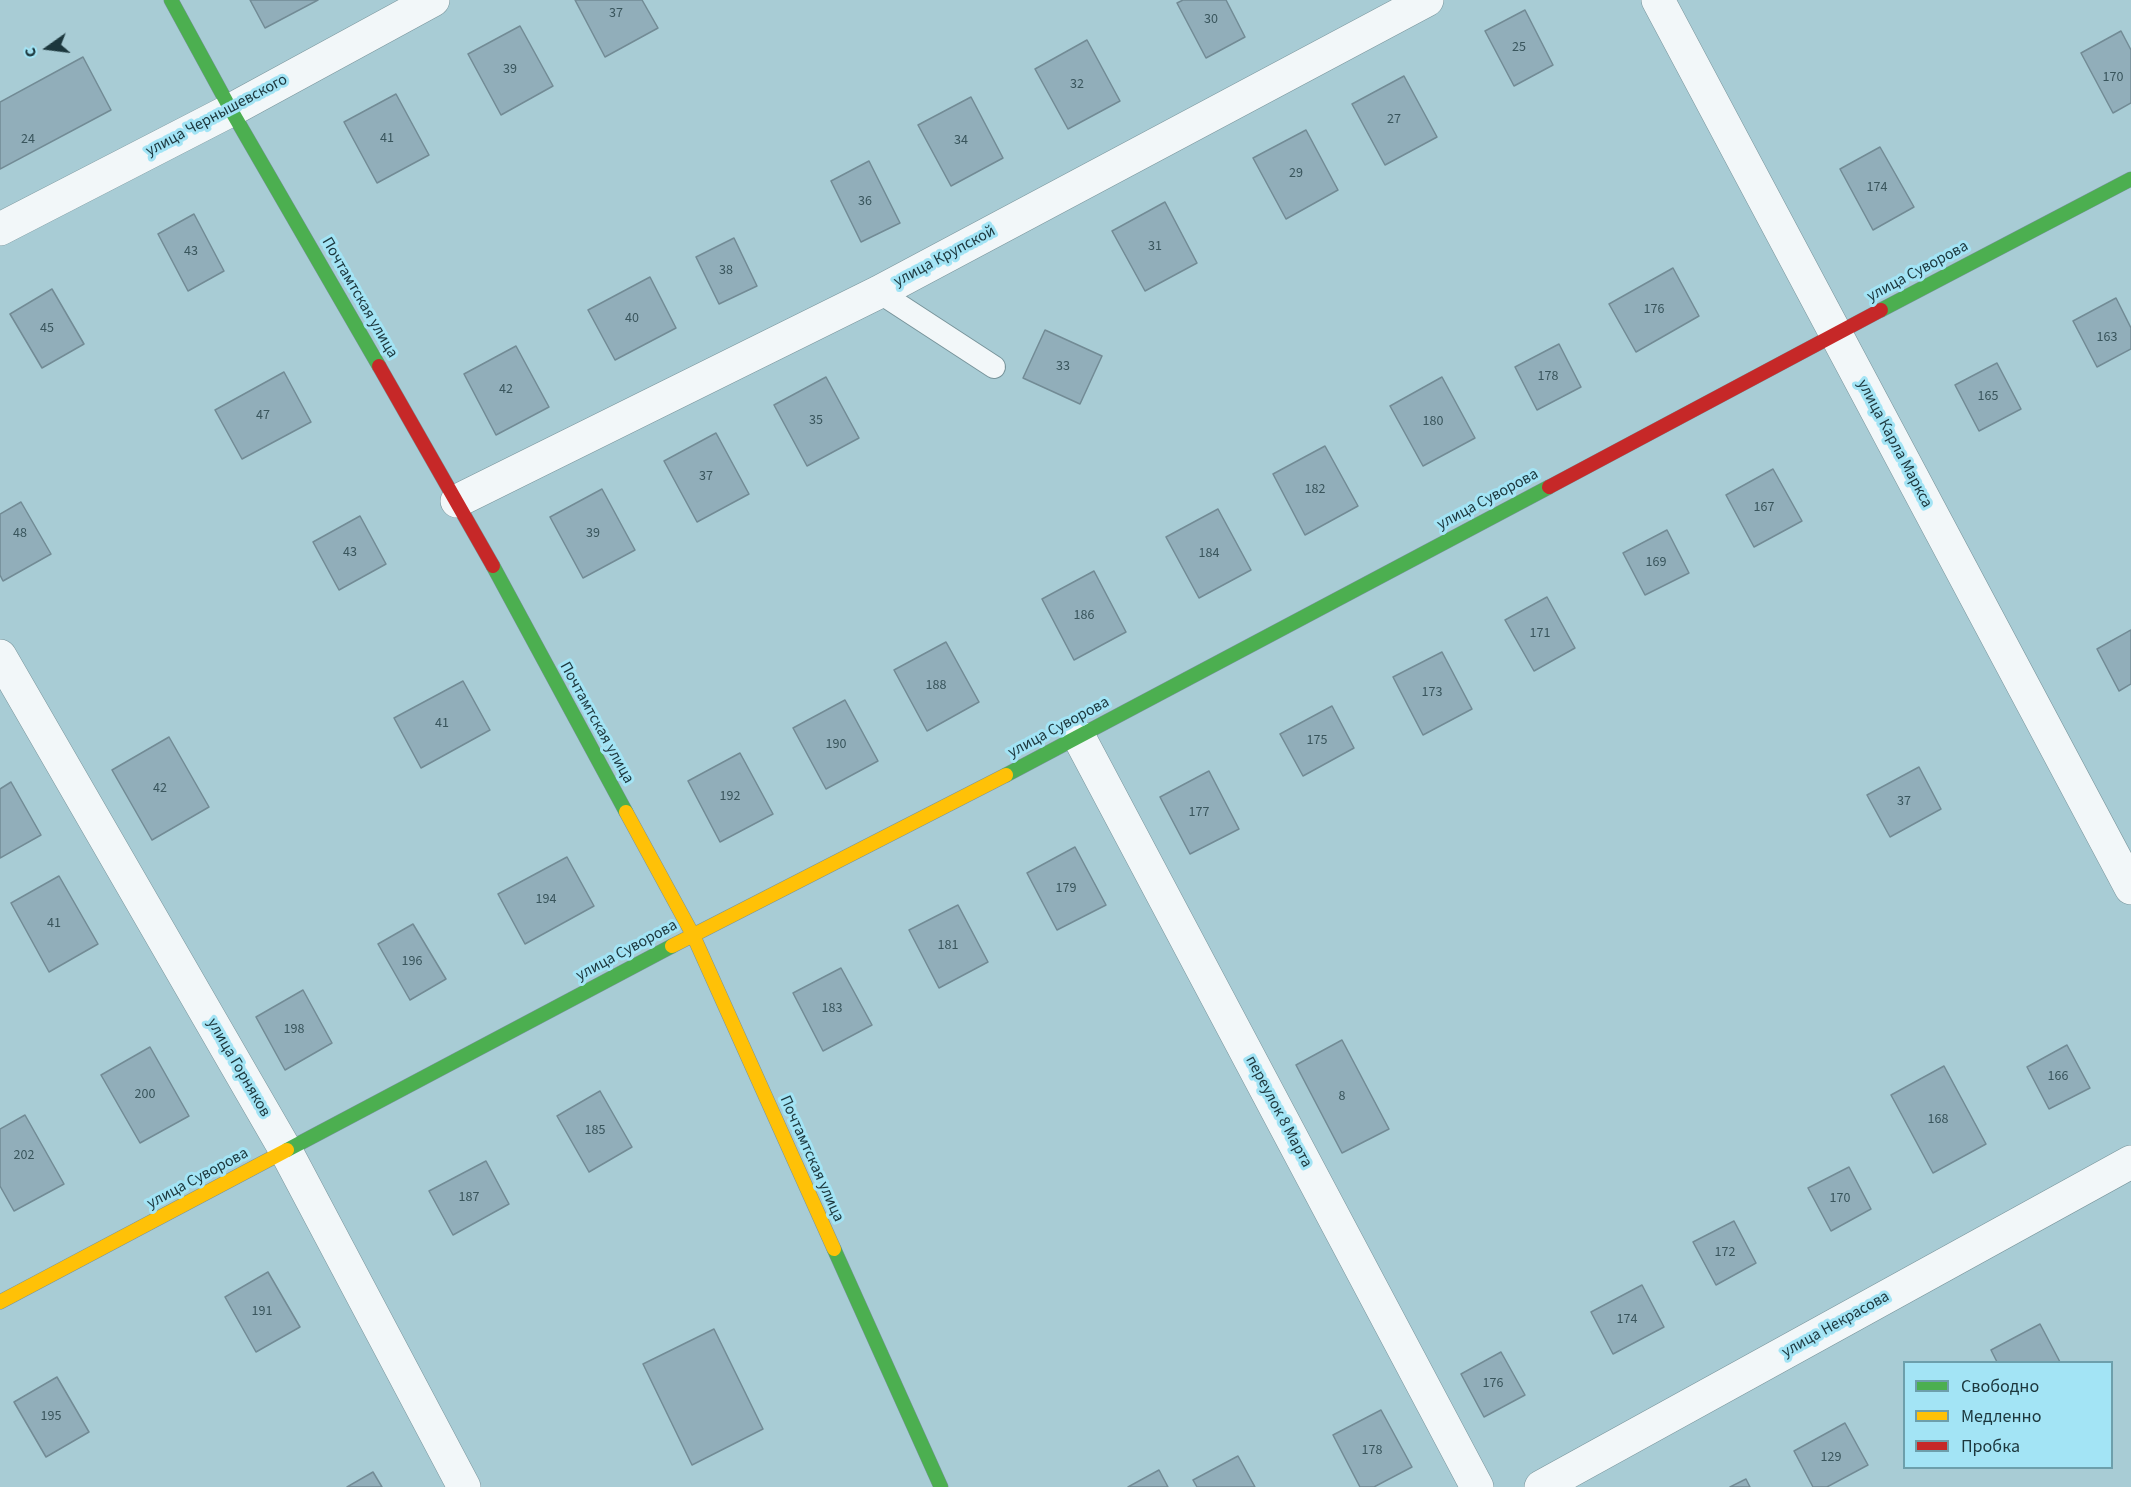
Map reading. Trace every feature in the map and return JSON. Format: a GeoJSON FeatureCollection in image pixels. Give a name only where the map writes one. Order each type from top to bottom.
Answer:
{"type":"FeatureCollection","features":[{"type":"Feature","properties":{"kind":"street","name":"Почтамтская улица"},"geometry":{"type":"LineString","coordinates":[[171,0],[231,110],[457,501],[693,935],[941,1487]]}},
{"type":"Feature","properties":{"kind":"street","name":"улица Чернышевского"},"geometry":{"type":"LineString","coordinates":[[0,230],[231,110],[433,0]]}},
{"type":"Feature","properties":{"kind":"street","name":"улица Крупской"},"geometry":{"type":"LineString","coordinates":[[457,501],[879,292],[1427,0]]}},
{"type":"Feature","properties":{"kind":"street","name":"улица Карла Маркса"},"geometry":{"type":"LineString","coordinates":[[1658,0],[2131,888]]}},
{"type":"Feature","properties":{"kind":"street","name":"улица Суворова"},"geometry":{"type":"LineString","coordinates":[[0,1302],[693,935],[1079,737],[2131,179]]}},
{"type":"Feature","properties":{"kind":"street","name":"улица Горняков"},"geometry":{"type":"LineString","coordinates":[[0,656],[286,1151],[464,1487]]}},
{"type":"Feature","properties":{"kind":"street","name":"переулок 8 Марта"},"geometry":{"type":"LineString","coordinates":[[1079,737],[1477,1487]]}},
{"type":"Feature","properties":{"kind":"street","name":"улица Некрасова"},"geometry":{"type":"LineString","coordinates":[[1541,1487],[2131,1162]]}},
{"type":"Feature","properties":{"kind":"lane"},"geometry":{"type":"LineString","coordinates":[[879,292],[994,367]]}},
{"type":"Feature","properties":{"kind":"building"},"geometry":{"type":"Polygon","coordinates":[[[250,0],[318,0],[265,28],[250,0]]]}},
{"type":"Feature","properties":{"kind":"building"},"geometry":{"type":"Polygon","coordinates":[[[575,0],[642,0],[658,28],[605,57],[575,0]]]}},
{"type":"Feature","properties":{"kind":"building"},"geometry":{"type":"Polygon","coordinates":[[[1183,0],[1226,0],[1245,37],[1206,58],[1177,3],[1183,0]]]}},
{"type":"Feature","properties":{"kind":"building"},"geometry":{"type":"Polygon","coordinates":[[[1525,10],[1553,65],[1514,86],[1485,31],[1525,10]]]}},
{"type":"Feature","properties":{"kind":"building"},"geometry":{"type":"Polygon","coordinates":[[[520,26],[553,86],[501,115],[468,54],[520,26]]]}},
{"type":"Feature","properties":{"kind":"building"},"geometry":{"type":"Polygon","coordinates":[[[2121,31],[2131,50],[2131,103],[2113,113],[2081,53],[2121,31]]]}},
{"type":"Feature","properties":{"kind":"building"},"geometry":{"type":"Polygon","coordinates":[[[1087,40],[1120,101],[1068,129],[1035,69],[1087,40]]]}},
{"type":"Feature","properties":{"kind":"building"},"geometry":{"type":"Polygon","coordinates":[[[83,57],[111,110],[0,169],[0,102],[83,57]]]}},
{"type":"Feature","properties":{"kind":"building"},"geometry":{"type":"Polygon","coordinates":[[[1404,76],[1437,137],[1385,165],[1352,104],[1404,76]]]}},
{"type":"Feature","properties":{"kind":"building"},"geometry":{"type":"Polygon","coordinates":[[[396,94],[429,155],[377,183],[344,122],[396,94]]]}},
{"type":"Feature","properties":{"kind":"building"},"geometry":{"type":"Polygon","coordinates":[[[971,97],[1003,158],[951,186],[918,125],[971,97]]]}},
{"type":"Feature","properties":{"kind":"building"},"geometry":{"type":"Polygon","coordinates":[[[1306,130],[1338,190],[1286,219],[1253,158],[1306,130]]]}},
{"type":"Feature","properties":{"kind":"building"},"geometry":{"type":"Polygon","coordinates":[[[1880,147],[1914,207],[1873,230],[1840,169],[1880,147]]]}},
{"type":"Feature","properties":{"kind":"building"},"geometry":{"type":"Polygon","coordinates":[[[869,161],[900,223],[861,242],[831,181],[869,161]]]}},
{"type":"Feature","properties":{"kind":"building"},"geometry":{"type":"Polygon","coordinates":[[[1165,202],[1197,263],[1145,291],[1112,231],[1165,202]]]}},
{"type":"Feature","properties":{"kind":"building"},"geometry":{"type":"Polygon","coordinates":[[[194,214],[224,271],[188,291],[158,234],[194,214]]]}},
{"type":"Feature","properties":{"kind":"building"},"geometry":{"type":"Polygon","coordinates":[[[734,238],[757,286],[719,304],[696,257],[734,238]]]}},
{"type":"Feature","properties":{"kind":"building"},"geometry":{"type":"Polygon","coordinates":[[[1673,268],[1699,316],[1636,352],[1609,304],[1673,268]]]}},
{"type":"Feature","properties":{"kind":"building"},"geometry":{"type":"Polygon","coordinates":[[[650,277],[676,328],[615,360],[588,310],[650,277]]]}},
{"type":"Feature","properties":{"kind":"building"},"geometry":{"type":"Polygon","coordinates":[[[52,289],[84,344],[42,368],[10,314],[52,289]]]}},
{"type":"Feature","properties":{"kind":"building"},"geometry":{"type":"Polygon","coordinates":[[[2116,298],[2131,328],[2131,349],[2097,367],[2073,321],[2116,298]]]}},
{"type":"Feature","properties":{"kind":"building"},"geometry":{"type":"Polygon","coordinates":[[[1045,330],[1102,356],[1080,404],[1023,378],[1045,330]]]}},
{"type":"Feature","properties":{"kind":"building"},"geometry":{"type":"Polygon","coordinates":[[[1559,344],[1581,387],[1537,410],[1515,367],[1559,344]]]}},
{"type":"Feature","properties":{"kind":"building"},"geometry":{"type":"Polygon","coordinates":[[[516,346],[549,407],[496,435],[464,374],[516,346]]]}},
{"type":"Feature","properties":{"kind":"building"},"geometry":{"type":"Polygon","coordinates":[[[1997,363],[2021,409],[1979,431],[1955,385],[1997,363]]]}},
{"type":"Feature","properties":{"kind":"building"},"geometry":{"type":"Polygon","coordinates":[[[284,372],[311,422],[242,459],[215,410],[284,372]]]}},
{"type":"Feature","properties":{"kind":"building"},"geometry":{"type":"Polygon","coordinates":[[[826,377],[859,438],[807,466],[774,405],[826,377]]]}},
{"type":"Feature","properties":{"kind":"building"},"geometry":{"type":"Polygon","coordinates":[[[1442,377],[1475,438],[1423,466],[1390,406],[1442,377]]]}},
{"type":"Feature","properties":{"kind":"building"},"geometry":{"type":"Polygon","coordinates":[[[716,433],[749,494],[697,522],[664,461],[716,433]]]}},
{"type":"Feature","properties":{"kind":"building"},"geometry":{"type":"Polygon","coordinates":[[[1325,446],[1358,506],[1305,535],[1273,474],[1325,446]]]}},
{"type":"Feature","properties":{"kind":"building"},"geometry":{"type":"Polygon","coordinates":[[[1773,469],[1802,521],[1754,547],[1726,495],[1773,469]]]}},
{"type":"Feature","properties":{"kind":"building"},"geometry":{"type":"Polygon","coordinates":[[[602,489],[635,550],[583,578],[550,517],[602,489]]]}},
{"type":"Feature","properties":{"kind":"building"},"geometry":{"type":"Polygon","coordinates":[[[21,502],[51,554],[3,581],[0,575],[0,514],[21,502]]]}},
{"type":"Feature","properties":{"kind":"building"},"geometry":{"type":"Polygon","coordinates":[[[1218,509],[1251,570],[1199,598],[1166,537],[1218,509]]]}},
{"type":"Feature","properties":{"kind":"building"},"geometry":{"type":"Polygon","coordinates":[[[360,516],[386,564],[339,590],[313,542],[360,516]]]}},
{"type":"Feature","properties":{"kind":"building"},"geometry":{"type":"Polygon","coordinates":[[[1667,530],[1689,573],[1645,595],[1623,553],[1667,530]]]}},
{"type":"Feature","properties":{"kind":"building"},"geometry":{"type":"Polygon","coordinates":[[[1094,571],[1126,632],[1074,660],[1042,599],[1094,571]]]}},
{"type":"Feature","properties":{"kind":"building"},"geometry":{"type":"Polygon","coordinates":[[[1547,597],[1575,648],[1534,671],[1505,620],[1547,597]]]}},
{"type":"Feature","properties":{"kind":"building"},"geometry":{"type":"Polygon","coordinates":[[[2131,630],[2131,684],[2119,691],[2097,649],[2131,630]]]}},
{"type":"Feature","properties":{"kind":"building"},"geometry":{"type":"Polygon","coordinates":[[[946,642],[979,702],[927,731],[894,670],[946,642]]]}},
{"type":"Feature","properties":{"kind":"building"},"geometry":{"type":"Polygon","coordinates":[[[1442,652],[1472,709],[1423,735],[1393,677],[1442,652]]]}},
{"type":"Feature","properties":{"kind":"building"},"geometry":{"type":"Polygon","coordinates":[[[463,681],[490,730],[421,768],[394,718],[463,681]]]}},
{"type":"Feature","properties":{"kind":"building"},"geometry":{"type":"Polygon","coordinates":[[[845,700],[878,761],[826,789],[793,728],[845,700]]]}},
{"type":"Feature","properties":{"kind":"building"},"geometry":{"type":"Polygon","coordinates":[[[1332,706],[1354,748],[1303,776],[1280,734],[1332,706]]]}},
{"type":"Feature","properties":{"kind":"building"},"geometry":{"type":"Polygon","coordinates":[[[169,737],[209,807],[152,840],[112,770],[169,737]]]}},
{"type":"Feature","properties":{"kind":"building"},"geometry":{"type":"Polygon","coordinates":[[[740,753],[773,814],[720,842],[688,781],[740,753]]]}},
{"type":"Feature","properties":{"kind":"building"},"geometry":{"type":"Polygon","coordinates":[[[1919,767],[1941,809],[1890,837],[1867,795],[1919,767]]]}},
{"type":"Feature","properties":{"kind":"building"},"geometry":{"type":"Polygon","coordinates":[[[1209,771],[1239,829],[1190,854],[1160,797],[1209,771]]]}},
{"type":"Feature","properties":{"kind":"building"},"geometry":{"type":"Polygon","coordinates":[[[11,782],[41,835],[0,858],[0,789],[11,782]]]}},
{"type":"Feature","properties":{"kind":"building"},"geometry":{"type":"Polygon","coordinates":[[[1075,847],[1106,905],[1057,930],[1027,873],[1075,847]]]}},
{"type":"Feature","properties":{"kind":"building"},"geometry":{"type":"Polygon","coordinates":[[[567,857],[594,906],[525,944],[498,894],[567,857]]]}},
{"type":"Feature","properties":{"kind":"building"},"geometry":{"type":"Polygon","coordinates":[[[59,876],[98,944],[49,972],[11,903],[59,876]]]}},
{"type":"Feature","properties":{"kind":"building"},"geometry":{"type":"Polygon","coordinates":[[[958,905],[988,962],[939,988],[909,930],[958,905]]]}},
{"type":"Feature","properties":{"kind":"building"},"geometry":{"type":"Polygon","coordinates":[[[413,924],[446,979],[410,1000],[378,944],[413,924]]]}},
{"type":"Feature","properties":{"kind":"building"},"geometry":{"type":"Polygon","coordinates":[[[841,968],[872,1025],[823,1051],[793,993],[841,968]]]}},
{"type":"Feature","properties":{"kind":"building"},"geometry":{"type":"Polygon","coordinates":[[[303,990],[332,1043],[285,1070],[256,1017],[303,990]]]}},
{"type":"Feature","properties":{"kind":"building"},"geometry":{"type":"Polygon","coordinates":[[[1342,1040],[1389,1129],[1342,1153],[1296,1065],[1342,1040]]]}},
{"type":"Feature","properties":{"kind":"building"},"geometry":{"type":"Polygon","coordinates":[[[2067,1045],[2090,1088],[2049,1109],[2027,1067],[2067,1045]]]}},
{"type":"Feature","properties":{"kind":"building"},"geometry":{"type":"Polygon","coordinates":[[[150,1047],[189,1116],[140,1143],[101,1075],[150,1047]]]}},
{"type":"Feature","properties":{"kind":"building"},"geometry":{"type":"Polygon","coordinates":[[[1944,1066],[1986,1144],[1933,1173],[1891,1095],[1944,1066]]]}},
{"type":"Feature","properties":{"kind":"building"},"geometry":{"type":"Polygon","coordinates":[[[600,1091],[632,1147],[589,1172],[557,1116],[600,1091]]]}},
{"type":"Feature","properties":{"kind":"building"},"geometry":{"type":"Polygon","coordinates":[[[25,1115],[64,1184],[14,1211],[0,1186],[0,1129],[25,1115]]]}},
{"type":"Feature","properties":{"kind":"building"},"geometry":{"type":"Polygon","coordinates":[[[486,1161],[509,1204],[453,1235],[429,1191],[486,1161]]]}},
{"type":"Feature","properties":{"kind":"building"},"geometry":{"type":"Polygon","coordinates":[[[1849,1167],[1871,1209],[1831,1231],[1808,1188],[1849,1167]]]}},
{"type":"Feature","properties":{"kind":"building"},"geometry":{"type":"Polygon","coordinates":[[[1734,1221],[1756,1263],[1716,1285],[1693,1242],[1734,1221]]]}},
{"type":"Feature","properties":{"kind":"building"},"geometry":{"type":"Polygon","coordinates":[[[268,1272],[300,1327],[256,1352],[225,1297],[268,1272]]]}},
{"type":"Feature","properties":{"kind":"building"},"geometry":{"type":"Polygon","coordinates":[[[1642,1285],[1664,1327],[1613,1354],[1591,1312],[1642,1285]]]}},
{"type":"Feature","properties":{"kind":"building"},"geometry":{"type":"Polygon","coordinates":[[[2040,1324],[2059,1361],[1996,1361],[1991,1350],[2040,1324]]]}},
{"type":"Feature","properties":{"kind":"building"},"geometry":{"type":"Polygon","coordinates":[[[714,1329],[763,1429],[692,1465],[643,1364],[714,1329]]]}},
{"type":"Feature","properties":{"kind":"building"},"geometry":{"type":"Polygon","coordinates":[[[1501,1352],[1525,1395],[1484,1417],[1461,1374],[1501,1352]]]}},
{"type":"Feature","properties":{"kind":"building"},"geometry":{"type":"Polygon","coordinates":[[[57,1377],[89,1432],[46,1457],[14,1402],[57,1377]]]}},
{"type":"Feature","properties":{"kind":"building"},"geometry":{"type":"Polygon","coordinates":[[[1381,1410],[1412,1467],[1374,1487],[1360,1487],[1333,1435],[1381,1410]]]}},
{"type":"Feature","properties":{"kind":"building"},"geometry":{"type":"Polygon","coordinates":[[[1845,1423],[1868,1465],[1827,1487],[1813,1487],[1794,1451],[1845,1423]]]}},
{"type":"Feature","properties":{"kind":"building"},"geometry":{"type":"Polygon","coordinates":[[[1238,1456],[1255,1487],[1197,1487],[1193,1480],[1238,1456]]]}},
{"type":"Feature","properties":{"kind":"building"},"geometry":{"type":"Polygon","coordinates":[[[1159,1470],[1168,1487],[1128,1487],[1159,1470]]]}},
{"type":"Feature","properties":{"kind":"building"},"geometry":{"type":"Polygon","coordinates":[[[373,1472],[382,1487],[347,1487],[373,1472]]]}},
{"type":"Feature","properties":{"kind":"building"},"geometry":{"type":"Polygon","coordinates":[[[1746,1479],[1750,1487],[1730,1487],[1746,1479]]]}},
{"type":"Feature","properties":{"kind":"traffic: fast"},"geometry":{"type":"LineString","coordinates":[[171,0],[231,110],[379,366]]}},
{"type":"Feature","properties":{"kind":"traffic: fast"},"geometry":{"type":"LineString","coordinates":[[1881,310],[2131,179]]}},
{"type":"Feature","properties":{"kind":"traffic: fast"},"geometry":{"type":"LineString","coordinates":[[1006,775],[1549,487]]}},
{"type":"Feature","properties":{"kind":"traffic: fast"},"geometry":{"type":"LineString","coordinates":[[493,566],[626,812]]}},
{"type":"Feature","properties":{"kind":"traffic: fast"},"geometry":{"type":"LineString","coordinates":[[287,1150],[672,946]]}},
{"type":"Feature","properties":{"kind":"traffic: fast"},"geometry":{"type":"LineString","coordinates":[[834,1249],[941,1487]]}},
{"type":"Feature","properties":{"kind":"traffic: slow"},"geometry":{"type":"LineString","coordinates":[[672,946],[1006,775]]}},
{"type":"Feature","properties":{"kind":"traffic: slow"},"geometry":{"type":"LineString","coordinates":[[626,812],[693,935],[834,1249]]}},
{"type":"Feature","properties":{"kind":"traffic: slow"},"geometry":{"type":"LineString","coordinates":[[0,1302],[287,1150]]}},
{"type":"Feature","properties":{"kind":"traffic: jam"},"geometry":{"type":"LineString","coordinates":[[1549,487],[1881,310]]}},
{"type":"Feature","properties":{"kind":"traffic: jam"},"geometry":{"type":"LineString","coordinates":[[379,366],[493,566]]}}]}
